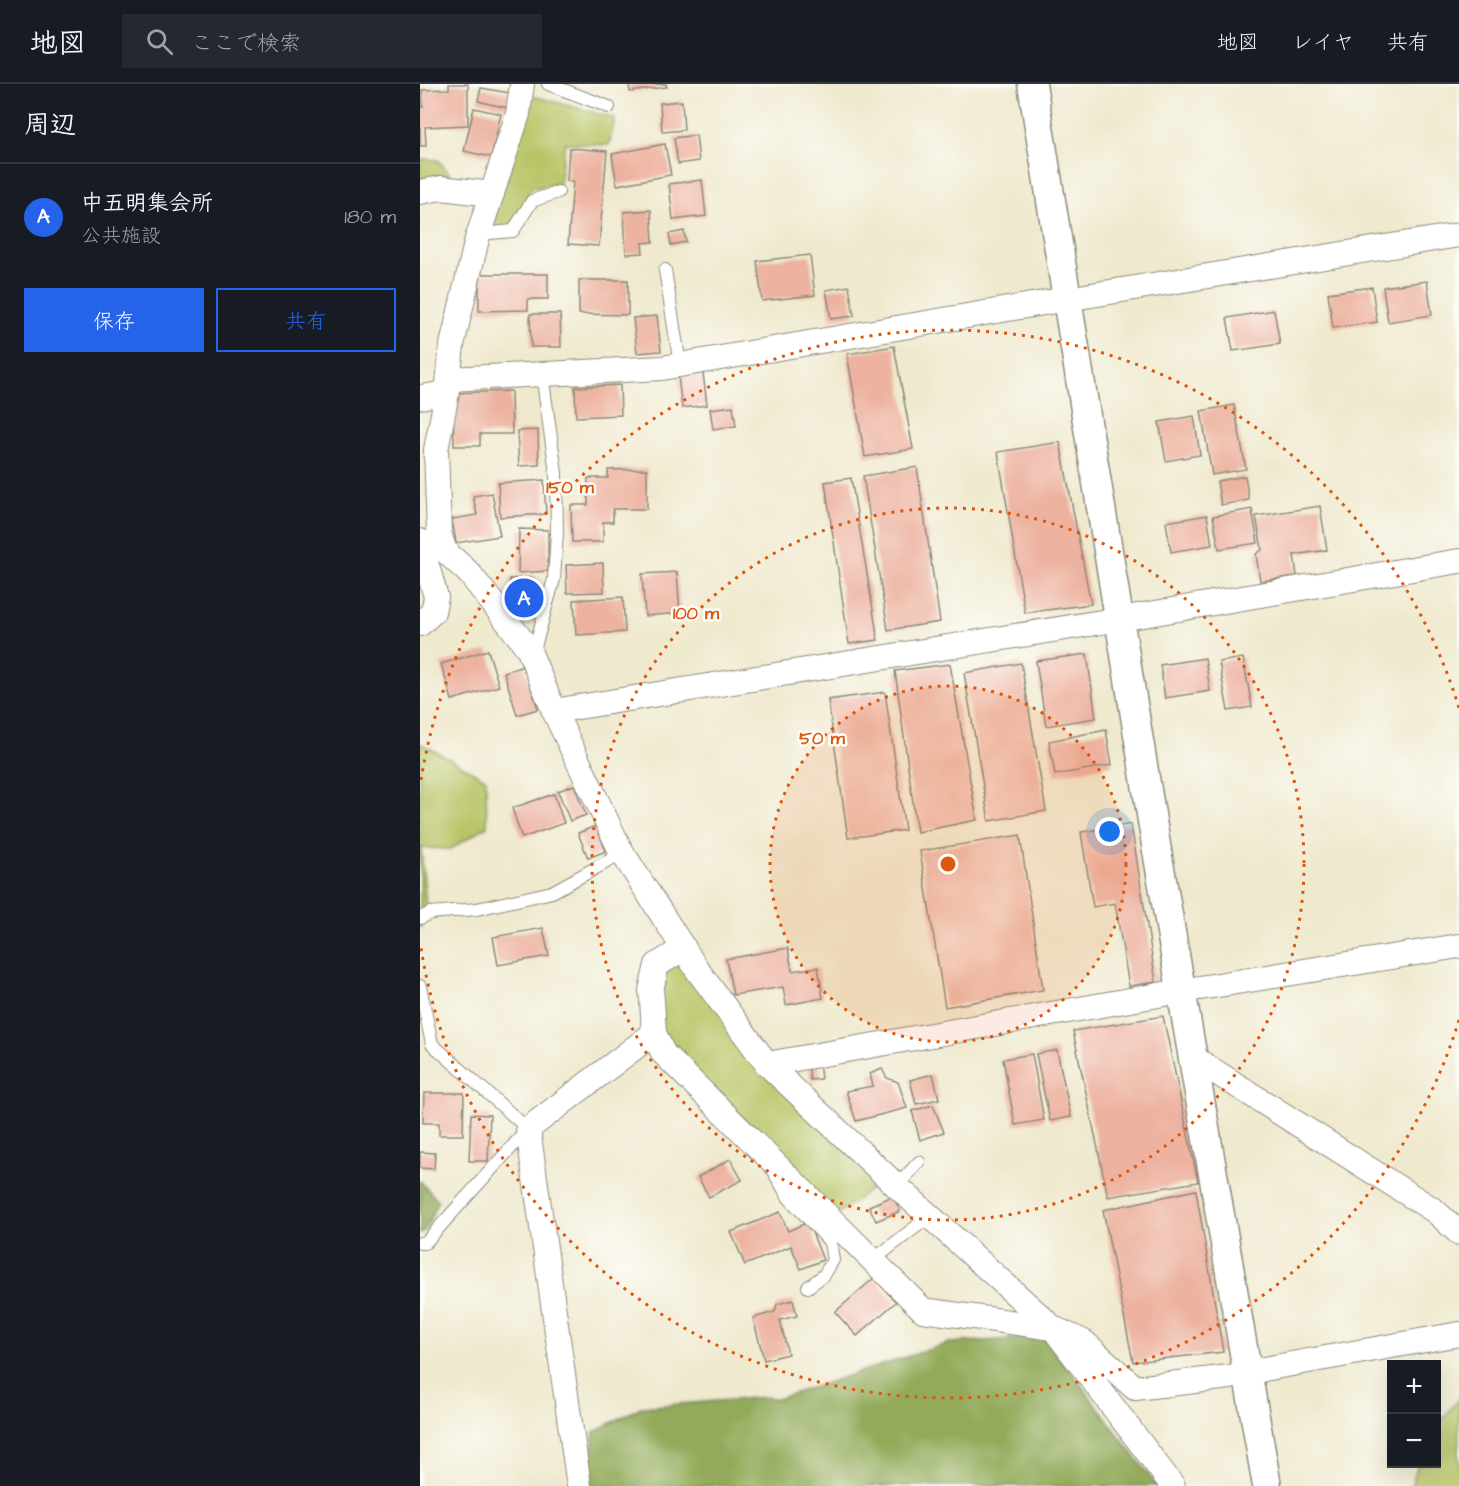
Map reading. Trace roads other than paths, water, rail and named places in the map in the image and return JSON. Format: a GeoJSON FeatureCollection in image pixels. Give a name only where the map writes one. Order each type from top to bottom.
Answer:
{"type":"FeatureCollection","features":[{"type":"Feature","properties":{"kind":"street"},"geometry":{"type":"LineString","coordinates":[[420,505],[436,450],[448,386],[452,345],[478,234],[518,114],[522,84]]}},
{"type":"Feature","properties":{"kind":"street"},"geometry":{"type":"LineString","coordinates":[[1032,84],[1192,1058],[1267,1486]]}},
{"type":"Feature","properties":{"kind":"street"},"geometry":{"type":"LineString","coordinates":[[420,192],[441,188],[492,194]]}},
{"type":"Feature","properties":{"kind":"street"},"geometry":{"type":"LineString","coordinates":[[420,397],[448,386],[542,374],[662,368],[1459,235]]}},
{"type":"Feature","properties":{"kind":"street"},"geometry":{"type":"LineString","coordinates":[[436,450],[439,533],[445,551],[470,573],[528,648],[554,711],[623,853],[698,971],[767,1064],[1053,1328],[1173,1486]]}},
{"type":"Feature","properties":{"kind":"street"},"geometry":{"type":"LineString","coordinates":[[420,541],[436,597],[433,612],[420,624]]}},
{"type":"Feature","properties":{"kind":"street"},"geometry":{"type":"LineString","coordinates":[[554,711],[1459,561]]}},
{"type":"Feature","properties":{"kind":"street"},"geometry":{"type":"LineString","coordinates":[[767,1064],[1181,991],[1459,946]]}},
{"type":"Feature","properties":{"kind":"street"},"geometry":{"type":"LineString","coordinates":[[684,948],[657,965],[651,990],[654,1033],[663,1053],[923,1310],[1053,1328],[1084,1342],[1135,1388],[1230,1377],[1459,1334]]}},
{"type":"Feature","properties":{"kind":"street"},"geometry":{"type":"LineString","coordinates":[[579,1486],[528,1129],[654,1033]]}},
{"type":"Feature","properties":{"kind":"street"},"geometry":{"type":"LineString","coordinates":[[1192,1058],[1435,1211],[1459,1233]]}},
{"type":"Feature","properties":{"kind":"lane"},"geometry":{"type":"LineString","coordinates":[[548,84],[609,107]]}},
{"type":"Feature","properties":{"kind":"lane"},"geometry":{"type":"LineString","coordinates":[[478,234],[513,231],[532,201],[558,192]]}},
{"type":"Feature","properties":{"kind":"lane"},"geometry":{"type":"LineString","coordinates":[[665,270],[680,365]]}},
{"type":"Feature","properties":{"kind":"lane"},"geometry":{"type":"LineString","coordinates":[[532,658],[554,579],[557,533],[556,473],[542,374]]}},
{"type":"Feature","properties":{"kind":"lane"},"geometry":{"type":"LineString","coordinates":[[420,918],[431,913],[477,909],[552,892],[623,853]]}},
{"type":"Feature","properties":{"kind":"lane"},"geometry":{"type":"LineString","coordinates":[[420,986],[432,1044],[528,1129],[425,1243],[420,1243]]}},
{"type":"Feature","properties":{"kind":"lane"},"geometry":{"type":"LineString","coordinates":[[758,1147],[789,1198],[830,1242],[833,1260],[824,1275],[808,1287]]}},
{"type":"Feature","properties":{"kind":"lane"},"geometry":{"type":"LineString","coordinates":[[897,1186],[920,1162]]}},
{"type":"Feature","properties":{"kind":"lane"},"geometry":{"type":"LineString","coordinates":[[873,1260],[930,1216]]}},
{"type":"Feature","properties":{"kind":"place","name":"中五明集会所"},"geometry":{"type":"Point","coordinates":[524,598]}}]}
